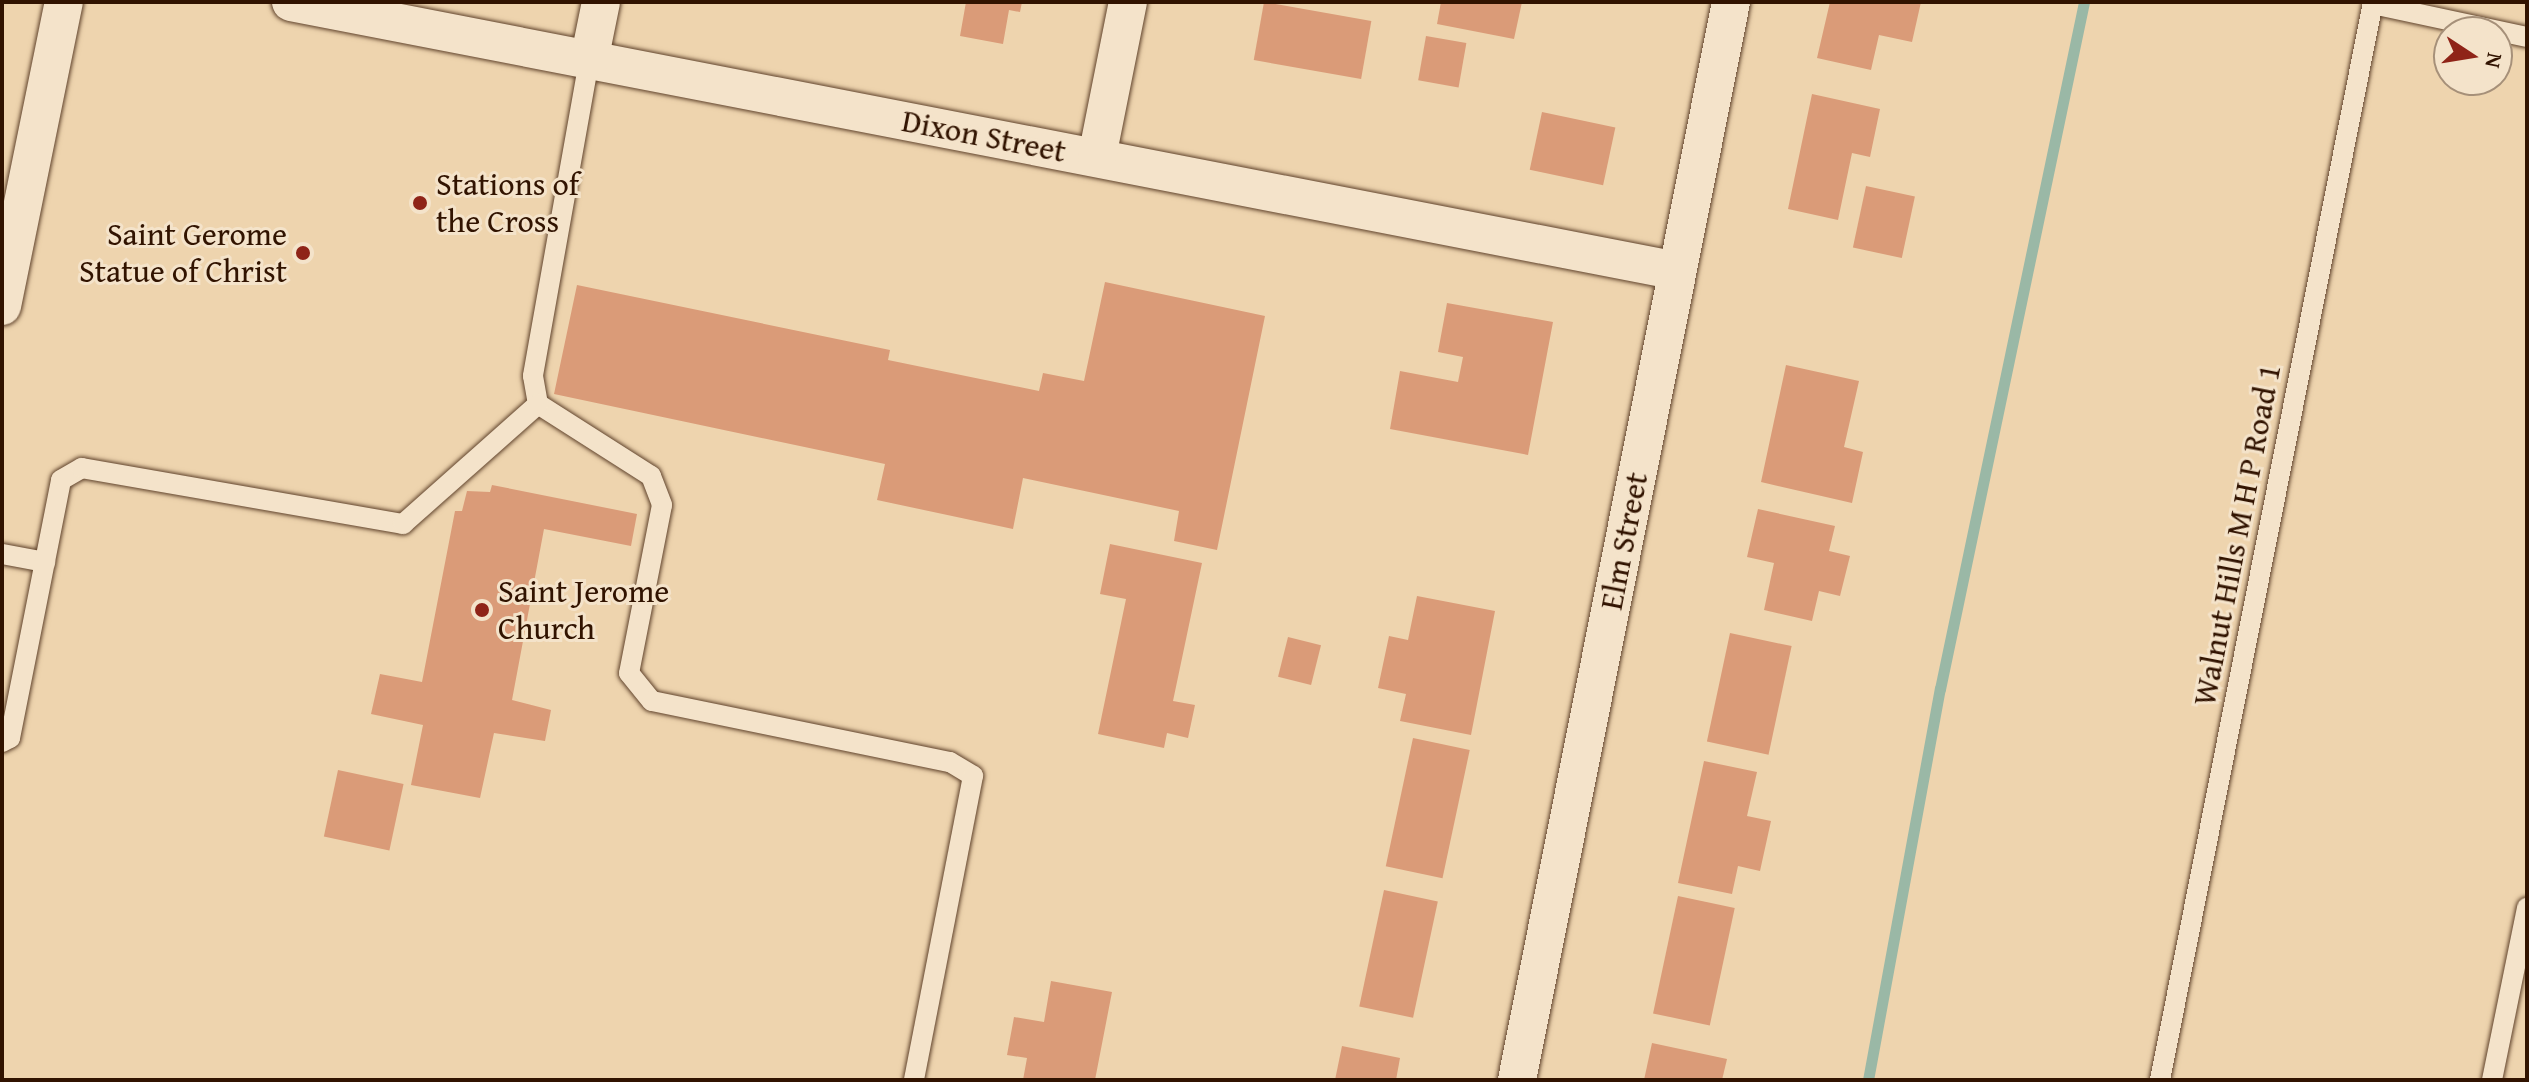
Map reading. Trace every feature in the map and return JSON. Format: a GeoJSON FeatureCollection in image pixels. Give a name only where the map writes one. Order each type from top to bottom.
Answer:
{"type":"FeatureCollection","features":[{"type":"Feature","properties":{"kind":"street"},"geometry":{"type":"LineString","coordinates":[[2,306],[64,2]]}},
{"type":"Feature","properties":{"kind":"street","name":"Dixon Street"},"geometry":{"type":"LineString","coordinates":[[291,2],[1677,271]]}},
{"type":"Feature","properties":{"kind":"street"},"geometry":{"type":"LineString","coordinates":[[589,61],[601,2]]}},
{"type":"Feature","properties":{"kind":"street"},"geometry":{"type":"LineString","coordinates":[[1097,157],[1128,2]]}},
{"type":"Feature","properties":{"kind":"street","name":"Elm Street"},"geometry":{"type":"LineString","coordinates":[[1517,1080],[1731,2]]}},
{"type":"Feature","properties":{"kind":"lane"},"geometry":{"type":"LineString","coordinates":[[2373,3],[2527,37]]}},
{"type":"Feature","properties":{"kind":"lane","name":"Walnut Hills M H P Road 1"},"geometry":{"type":"LineString","coordinates":[[2160,1080],[2373,3]]}},
{"type":"Feature","properties":{"kind":"lane"},"geometry":{"type":"LineString","coordinates":[[589,61],[533,376],[538,404],[651,476],[662,505],[629,673],[652,701],[950,762],[973,776],[914,1080]]}},
{"type":"Feature","properties":{"kind":"lane"},"geometry":{"type":"LineString","coordinates":[[2,742],[15,715],[61,480],[82,468],[403,524],[538,404]]}},
{"type":"Feature","properties":{"kind":"lane"},"geometry":{"type":"LineString","coordinates":[[2,554],[45,562]]}},
{"type":"Feature","properties":{"kind":"lane"},"geometry":{"type":"LineString","coordinates":[[2492,1080],[2527,908]]}},
{"type":"Feature","properties":{"kind":"building"},"geometry":{"type":"Polygon","coordinates":[[[966,2],[1022,2],[1020,12],[1009,10],[1003,44],[960,36],[966,2]]]}},
{"type":"Feature","properties":{"kind":"building"},"geometry":{"type":"Polygon","coordinates":[[[1264,2],[1371,21],[1361,79],[1254,60],[1264,2]]]}},
{"type":"Feature","properties":{"kind":"building"},"geometry":{"type":"Polygon","coordinates":[[[1441,2],[1522,2],[1514,39],[1437,24],[1441,2]]]}},
{"type":"Feature","properties":{"kind":"building"},"geometry":{"type":"Polygon","coordinates":[[[1830,2],[1921,2],[1912,42],[1879,35],[1871,70],[1817,58],[1830,2]]]}},
{"type":"Feature","properties":{"kind":"building"},"geometry":{"type":"Polygon","coordinates":[[[1426,36],[1466,43],[1459,87],[1418,80],[1426,36]]]}},
{"type":"Feature","properties":{"kind":"building"},"geometry":{"type":"Polygon","coordinates":[[[1812,94],[1880,109],[1870,157],[1852,153],[1838,220],[1788,209],[1812,94]]]}},
{"type":"Feature","properties":{"kind":"building"},"geometry":{"type":"Polygon","coordinates":[[[1542,112],[1615,128],[1603,185],[1530,170],[1542,112]]]}},
{"type":"Feature","properties":{"kind":"building"},"geometry":{"type":"Polygon","coordinates":[[[1866,186],[1915,196],[1902,258],[1853,248],[1866,186]]]}},
{"type":"Feature","properties":{"kind":"building"},"geometry":{"type":"Polygon","coordinates":[[[1105,282],[1265,316],[1217,550],[1174,541],[1179,511],[1023,478],[1013,529],[877,500],[885,464],[554,394],[577,285],[890,350],[888,360],[1039,391],[1043,373],[1084,381],[1105,282]]]}},
{"type":"Feature","properties":{"kind":"building"},"geometry":{"type":"Polygon","coordinates":[[[1447,303],[1553,322],[1528,455],[1390,429],[1400,371],[1458,382],[1463,357],[1438,352],[1447,303]]]}},
{"type":"Feature","properties":{"kind":"building"},"geometry":{"type":"Polygon","coordinates":[[[1786,365],[1859,381],[1844,447],[1863,452],[1852,503],[1761,482],[1786,365]]]}},
{"type":"Feature","properties":{"kind":"building","name":"Saint Jerome Church"},"geometry":{"type":"Polygon","coordinates":[[[492,485],[637,514],[631,546],[544,529],[512,700],[551,710],[545,741],[494,733],[480,798],[411,785],[423,725],[371,714],[380,674],[422,682],[455,511],[462,511],[467,491],[490,492],[492,485]]]}},
{"type":"Feature","properties":{"kind":"building"},"geometry":{"type":"Polygon","coordinates":[[[1758,509],[1835,526],[1829,551],[1850,556],[1840,596],[1819,591],[1812,621],[1764,610],[1774,563],[1747,557],[1758,509]]]}},
{"type":"Feature","properties":{"kind":"building"},"geometry":{"type":"Polygon","coordinates":[[[1110,544],[1202,563],[1173,701],[1195,705],[1188,738],[1167,733],[1164,748],[1098,734],[1126,599],[1100,594],[1110,544]]]}},
{"type":"Feature","properties":{"kind":"building"},"geometry":{"type":"Polygon","coordinates":[[[1417,596],[1495,611],[1471,735],[1400,721],[1406,694],[1378,688],[1389,636],[1408,640],[1417,596]]]}},
{"type":"Feature","properties":{"kind":"building"},"geometry":{"type":"Polygon","coordinates":[[[1730,633],[1792,646],[1769,755],[1707,742],[1730,633]]]}},
{"type":"Feature","properties":{"kind":"building"},"geometry":{"type":"Polygon","coordinates":[[[1288,637],[1321,645],[1311,685],[1278,677],[1288,637]]]}},
{"type":"Feature","properties":{"kind":"building"},"geometry":{"type":"Polygon","coordinates":[[[1413,738],[1470,750],[1442,878],[1386,866],[1413,738]]]}},
{"type":"Feature","properties":{"kind":"building"},"geometry":{"type":"Polygon","coordinates":[[[1704,761],[1757,772],[1747,816],[1771,821],[1760,871],[1738,866],[1732,894],[1678,883],[1704,761]]]}},
{"type":"Feature","properties":{"kind":"building"},"geometry":{"type":"Polygon","coordinates":[[[338,770],[404,784],[389,850],[324,837],[338,770]]]}},
{"type":"Feature","properties":{"kind":"building"},"geometry":{"type":"Polygon","coordinates":[[[1384,890],[1438,901],[1413,1018],[1359,1006],[1384,890]]]}},
{"type":"Feature","properties":{"kind":"building"},"geometry":{"type":"Polygon","coordinates":[[[1678,896],[1735,908],[1710,1025],[1653,1013],[1678,896]]]}},
{"type":"Feature","properties":{"kind":"building"},"geometry":{"type":"Polygon","coordinates":[[[1051,981],[1112,992],[1095,1080],[1023,1080],[1027,1058],[1007,1055],[1014,1017],[1044,1022],[1051,981]]]}},
{"type":"Feature","properties":{"kind":"building"},"geometry":{"type":"Polygon","coordinates":[[[1652,1043],[1727,1059],[1722,1080],[1644,1080],[1652,1043]]]}},
{"type":"Feature","properties":{"kind":"building"},"geometry":{"type":"Polygon","coordinates":[[[1342,1046],[1400,1058],[1396,1080],[1335,1080],[1342,1046]]]}},
{"type":"Feature","properties":{"kind":"waterway"},"geometry":{"type":"LineString","coordinates":[[1868,1080],[1940,689],[2084,2]]}},
{"type":"Feature","properties":{"kind":"place","name":"Stations of the Cross"},"geometry":{"type":"Point","coordinates":[420,203]}},
{"type":"Feature","properties":{"kind":"place","name":"Saint Gerome Statue of Christ"},"geometry":{"type":"Point","coordinates":[303,253]}},
{"type":"Feature","properties":{"kind":"place","name":"Saint Jerome Church"},"geometry":{"type":"Point","coordinates":[482,610]}}]}
